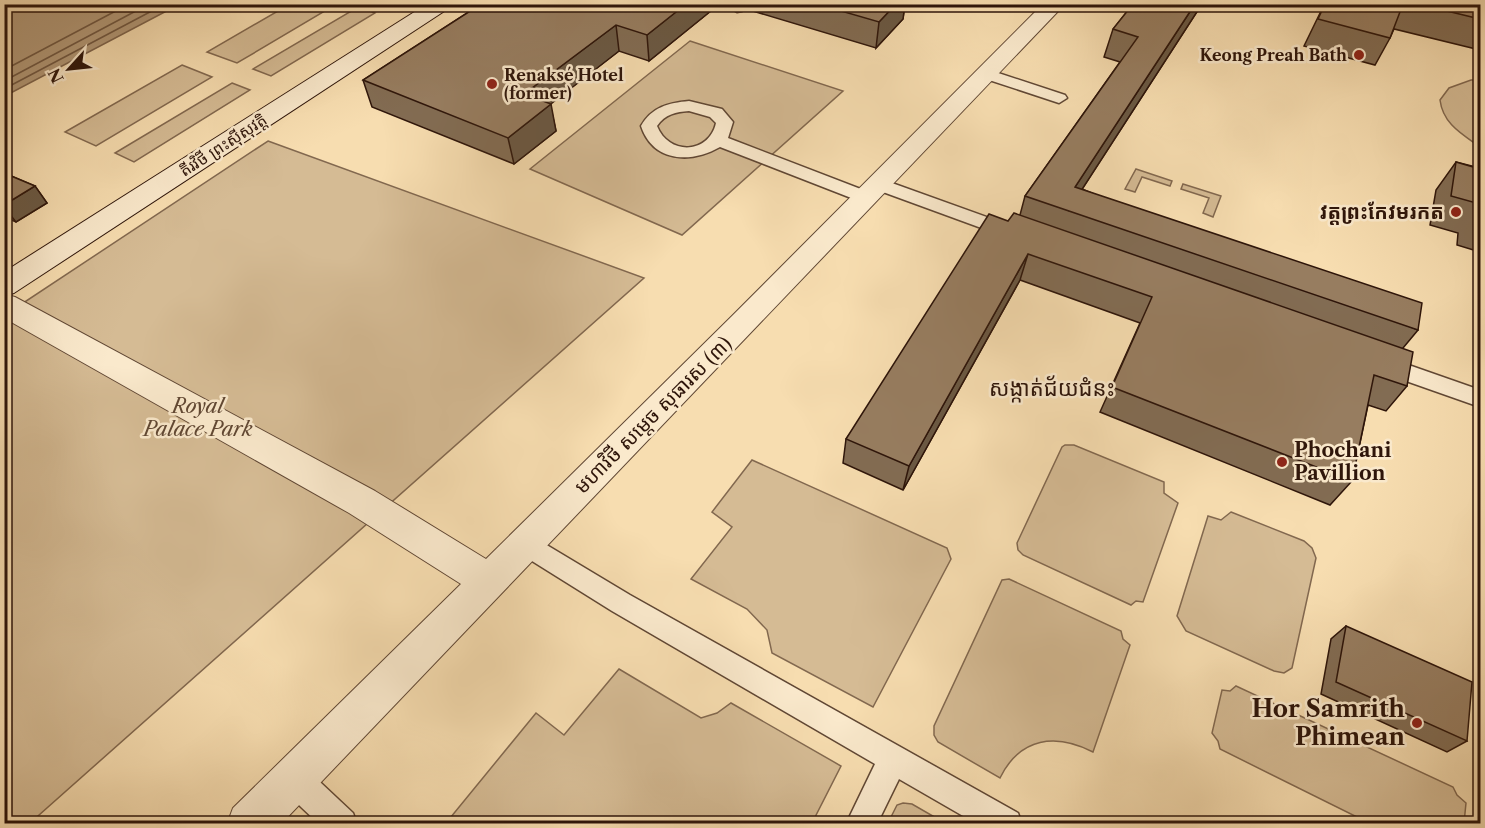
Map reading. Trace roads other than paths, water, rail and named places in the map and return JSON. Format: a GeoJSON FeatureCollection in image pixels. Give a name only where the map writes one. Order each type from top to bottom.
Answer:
{"type":"FeatureCollection","features":[{"type":"Feature","properties":{"kind":"street","name":"តីរវិថី ព្រះស៊ីសុវត្តិ"},"geometry":{"type":"LineString","coordinates":[[4,286],[442,4]]}},
{"type":"Feature","properties":{"kind":"street","name":"មហាវិថី សម្តេច សុធារស (៣)"},"geometry":{"type":"LineString","coordinates":[[249,824],[743,324],[1054,4]]}},
{"type":"Feature","properties":{"kind":"street"},"geometry":{"type":"LineString","coordinates":[[4,304],[362,502],[488,581]]}},
{"type":"Feature","properties":{"kind":"lane"},"geometry":{"type":"LineString","coordinates":[[986,74],[1059,99]]}},
{"type":"Feature","properties":{"kind":"lane"},"geometry":{"type":"LineString","coordinates":[[720,141],[872,191],[1029,238]]}},
{"type":"Feature","properties":{"kind":"lane"},"geometry":{"type":"LineString","coordinates":[[1366,358],[1480,399]]}},
{"type":"Feature","properties":{"kind":"lane"},"geometry":{"type":"LineString","coordinates":[[525,543],[621,603],[1007,824]]}},
{"type":"Feature","properties":{"kind":"lane"},"geometry":{"type":"LineString","coordinates":[[861,824],[893,760]]}},
{"type":"Feature","properties":{"kind":"lane"},"geometry":{"type":"LineString","coordinates":[[293,778],[342,824]]}},
{"type":"Feature","properties":{"kind":"water"},"geometry":{"type":"Polygon","coordinates":[[[5,4],[178,4],[178,5],[5,96],[5,4]]]}},
{"type":"Feature","properties":{"kind":"place","name":"Keong Preah Bath"},"geometry":{"type":"Point","coordinates":[1359,55]}},
{"type":"Feature","properties":{"kind":"place","name":"Renaksé Hotel (former)"},"geometry":{"type":"Point","coordinates":[492,84]}},
{"type":"Feature","properties":{"kind":"place","name":"វត្តព្រះកែវមរកត"},"geometry":{"type":"Point","coordinates":[1456,212]}},
{"type":"Feature","properties":{"kind":"place","name":"Phochani Pavillion"},"geometry":{"type":"Point","coordinates":[1282,462]}},
{"type":"Feature","properties":{"kind":"place","name":"Hor Samrith Phimean"},"geometry":{"type":"Point","coordinates":[1417,723]}},
{"type":"Feature","properties":{"kind":"district","name":"សង្កាត់ជ័យជំនះ"},"geometry":{"type":"Point","coordinates":[1052,388]}},
{"type":"Feature","properties":{"kind":"park label","name":"Royal Palace Park"},"geometry":{"type":"Point","coordinates":[198,418]}}]}
